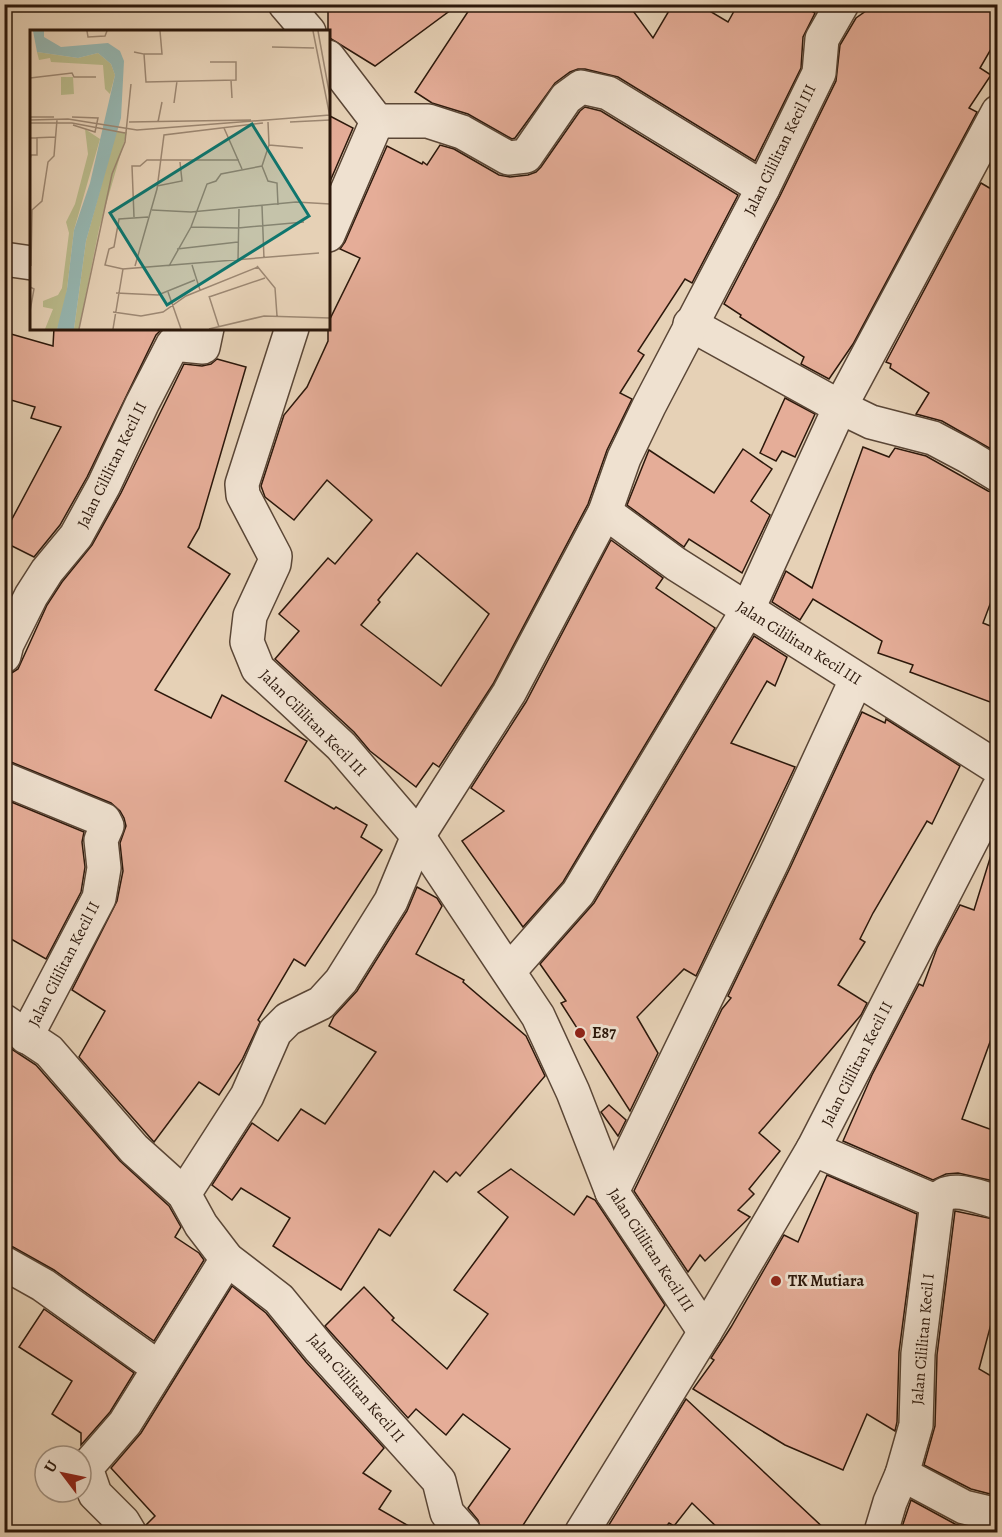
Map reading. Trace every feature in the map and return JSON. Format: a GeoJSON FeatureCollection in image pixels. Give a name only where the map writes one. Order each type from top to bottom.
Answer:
{"type":"FeatureCollection","features":[{"type":"Feature","properties":{"kind":"street"},"geometry":{"type":"LineString","coordinates":[[285,4],[307,30]]}},
{"type":"Feature","properties":{"kind":"street","name":"Jalan Cililitan Kecil III"},"geometry":{"type":"LineString","coordinates":[[418,836],[509,693],[605,512],[624,458],[690,324],[763,188],[819,73],[822,39],[842,4]]}},
{"type":"Feature","properties":{"kind":"street"},"geometry":{"type":"LineString","coordinates":[[330,60],[377,122]]}},
{"type":"Feature","properties":{"kind":"street"},"geometry":{"type":"LineString","coordinates":[[377,122],[428,121],[462,132],[508,158],[526,156],[566,98],[582,87],[608,93],[763,188]]}},
{"type":"Feature","properties":{"kind":"street"},"geometry":{"type":"LineString","coordinates":[[509,971],[578,893],[747,611],[840,407],[998,112]]}},
{"type":"Feature","properties":{"kind":"street"},"geometry":{"type":"LineString","coordinates":[[330,230],[377,122]]}},
{"type":"Feature","properties":{"kind":"street"},"geometry":{"type":"LineString","coordinates":[[4,259],[30,263]]}},
{"type":"Feature","properties":{"kind":"street"},"geometry":{"type":"LineString","coordinates":[[690,324],[840,407],[871,422],[933,438],[998,475]]}},
{"type":"Feature","properties":{"kind":"street","name":"Jalan Cililitan Kecil II"},"geometry":{"type":"LineString","coordinates":[[4,656],[7,644],[31,596],[47,570],[76,536],[104,485],[173,344],[203,347],[207,330]]}},
{"type":"Feature","properties":{"kind":"street","name":"Jalan Cililitan Kecil III"},"geometry":{"type":"LineString","coordinates":[[291,330],[242,484],[243,495],[275,556],[274,564],[250,615],[247,642],[258,669],[341,746],[418,836],[538,1016],[573,1092],[612,1192],[705,1332]]}},
{"type":"Feature","properties":{"kind":"street","name":"Jalan Cililitan Kecil III"},"geometry":{"type":"LineString","coordinates":[[605,512],[675,564],[747,611],[998,768]]}},
{"type":"Feature","properties":{"kind":"street"},"geometry":{"type":"LineString","coordinates":[[612,1192],[773,860],[856,680]]}},
{"type":"Feature","properties":{"kind":"street","name":"Jalan Cililitan Kecil II"},"geometry":{"type":"LineString","coordinates":[[4,779],[104,820],[107,826],[101,840],[105,868],[99,898],[15,1029],[49,1051],[134,1149],[184,1194],[201,1226],[227,1259],[279,1299],[320,1349],[439,1481],[447,1513],[464,1533]]}},
{"type":"Feature","properties":{"kind":"street","name":"Jalan Cililitan Kecil II"},"geometry":{"type":"LineString","coordinates":[[705,1332],[813,1149],[998,789]]}},
{"type":"Feature","properties":{"kind":"street"},"geometry":{"type":"LineString","coordinates":[[184,1194],[247,1096],[275,1032],[288,1019],[321,1003],[340,981],[391,901],[418,836]]}},
{"type":"Feature","properties":{"kind":"street"},"geometry":{"type":"LineString","coordinates":[[813,1149],[937,1202],[943,1194],[953,1191],[998,1202]]}},
{"type":"Feature","properties":{"kind":"street","name":"Jalan Cililitan Kecil I"},"geometry":{"type":"LineString","coordinates":[[881,1533],[916,1425],[918,1354],[937,1202]]}},
{"type":"Feature","properties":{"kind":"street"},"geometry":{"type":"LineString","coordinates":[[129,1533],[123,1522],[95,1494],[86,1468],[125,1423],[227,1259]]}},
{"type":"Feature","properties":{"kind":"street"},"geometry":{"type":"LineString","coordinates":[[4,1263],[43,1285],[159,1368]]}},
{"type":"Feature","properties":{"kind":"street"},"geometry":{"type":"LineString","coordinates":[[582,1533],[705,1332]]}},
{"type":"Feature","properties":{"kind":"street"},"geometry":{"type":"LineString","coordinates":[[902,1474],[964,1507],[998,1515]]}},
{"type":"Feature","properties":{"kind":"building"},"geometry":{"type":"Polygon","coordinates":[[[328,4],[459,4],[375,66],[330,38],[330,30],[328,30],[328,4]]]}},
{"type":"Feature","properties":{"kind":"building"},"geometry":{"type":"Polygon","coordinates":[[[473,4],[628,4],[653,38],[673,4],[698,4],[728,22],[738,4],[800,4],[815,13],[803,37],[801,68],[755,161],[618,77],[585,69],[570,72],[555,83],[512,139],[468,114],[432,103],[415,92],[473,4]]]}},
{"type":"Feature","properties":{"kind":"building"},"geometry":{"type":"Polygon","coordinates":[[[876,4],[998,4],[998,37],[980,68],[991,75],[969,108],[977,112],[853,344],[829,379],[801,364],[804,357],[740,317],[741,315],[724,304],[836,81],[840,45],[856,18],[876,4]]]}},
{"type":"Feature","properties":{"kind":"building"},"geometry":{"type":"Polygon","coordinates":[[[585,107],[601,111],[738,195],[692,283],[685,279],[638,351],[644,355],[620,393],[632,399],[607,450],[588,504],[493,684],[439,767],[433,763],[416,787],[370,751],[354,732],[275,659],[299,631],[279,614],[328,558],[335,564],[372,520],[327,480],[294,520],[265,497],[261,486],[284,415],[307,387],[328,341],[330,319],[360,258],[340,249],[387,146],[427,165],[440,145],[454,149],[499,175],[510,177],[528,175],[541,167],[585,107]],[[417,553],[378,600],[380,602],[361,625],[441,686],[489,614],[417,553]]]}},
{"type":"Feature","properties":{"kind":"building"},"geometry":{"type":"Polygon","coordinates":[[[330,116],[353,128],[330,181],[330,116]]]}},
{"type":"Feature","properties":{"kind":"building"},"geometry":{"type":"Polygon","coordinates":[[[981,183],[998,193],[998,453],[942,421],[916,414],[929,393],[890,368],[891,364],[886,362],[981,183]]]}},
{"type":"Feature","properties":{"kind":"building"},"geometry":{"type":"Polygon","coordinates":[[[54,330],[161,330],[156,335],[87,477],[60,525],[34,557],[4,542],[4,534],[61,427],[31,418],[35,407],[4,398],[4,332],[53,346],[54,330]]]}},
{"type":"Feature","properties":{"kind":"building"},"geometry":{"type":"Polygon","coordinates":[[[217,359],[246,367],[199,528],[188,547],[230,574],[155,690],[211,718],[222,695],[307,741],[285,781],[367,825],[361,837],[382,850],[305,966],[294,959],[258,1020],[260,1022],[242,1060],[219,1095],[199,1082],[154,1142],[79,1057],[105,1011],[72,990],[117,901],[123,871],[120,843],[126,826],[124,818],[111,803],[4,761],[4,674],[10,674],[18,669],[47,605],[62,582],[92,545],[121,493],[184,364],[202,366],[211,364],[217,359]]]}},
{"type":"Feature","properties":{"kind":"building"},"geometry":{"type":"Polygon","coordinates":[[[785,398],[815,414],[795,457],[782,451],[776,461],[760,453],[785,398]]]}},
{"type":"Feature","properties":{"kind":"building"},"geometry":{"type":"Polygon","coordinates":[[[863,447],[889,457],[895,448],[926,456],[988,491],[998,494],[998,583],[983,623],[998,629],[998,705],[910,672],[913,665],[878,653],[882,641],[813,599],[800,620],[772,602],[786,571],[812,588],[863,447]]]}},
{"type":"Feature","properties":{"kind":"building"},"geometry":{"type":"Polygon","coordinates":[[[743,449],[772,469],[751,501],[770,515],[742,573],[689,539],[684,547],[627,505],[649,450],[714,493],[743,449]]]}},
{"type":"Feature","properties":{"kind":"building"},"geometry":{"type":"Polygon","coordinates":[[[611,540],[663,578],[656,588],[715,628],[563,882],[523,927],[462,841],[504,811],[471,788],[526,702],[611,540]]]}},
{"type":"Feature","properties":{"kind":"building"},"geometry":{"type":"Polygon","coordinates":[[[754,636],[787,657],[775,686],[767,681],[731,743],[795,767],[696,976],[684,969],[637,1017],[658,1053],[630,1111],[561,1003],[566,1001],[540,964],[594,903],[754,636]]]}},
{"type":"Feature","properties":{"kind":"building"},"geometry":{"type":"Polygon","coordinates":[[[862,712],[885,723],[886,719],[960,766],[932,824],[927,821],[873,913],[860,939],[865,942],[838,985],[867,1003],[861,1015],[759,1133],[780,1151],[749,1189],[754,1194],[738,1210],[750,1217],[705,1261],[700,1255],[688,1272],[634,1191],[722,1009],[731,998],[728,996],[862,712]]]}},
{"type":"Feature","properties":{"kind":"building"},"geometry":{"type":"Polygon","coordinates":[[[4,799],[84,832],[82,842],[85,867],[81,892],[46,959],[4,935],[4,799]]]}},
{"type":"Feature","properties":{"kind":"building"},"geometry":{"type":"Polygon","coordinates":[[[991,855],[998,856],[998,1020],[962,1119],[998,1132],[998,1182],[958,1173],[946,1174],[933,1180],[843,1141],[872,1075],[919,984],[923,986],[937,948],[960,905],[974,910],[991,855]]]}},
{"type":"Feature","properties":{"kind":"building"},"geometry":{"type":"Polygon","coordinates":[[[417,887],[437,898],[442,906],[416,954],[464,980],[463,982],[526,1036],[545,1076],[460,1176],[456,1172],[447,1182],[434,1171],[390,1236],[379,1229],[341,1290],[273,1246],[290,1218],[241,1188],[232,1200],[212,1185],[252,1123],[278,1141],[301,1109],[325,1124],[376,1052],[329,1026],[334,1016],[357,991],[407,911],[417,887]]]}},
{"type":"Feature","properties":{"kind":"building"},"geometry":{"type":"Polygon","coordinates":[[[4,1044],[36,1065],[120,1161],[169,1206],[181,1227],[175,1237],[199,1253],[204,1260],[154,1341],[54,1270],[4,1244],[4,1044]]]}},
{"type":"Feature","properties":{"kind":"building"},"geometry":{"type":"Polygon","coordinates":[[[609,1105],[626,1120],[618,1136],[601,1112],[609,1105]]]}},
{"type":"Feature","properties":{"kind":"building"},"geometry":{"type":"Polygon","coordinates":[[[511,1169],[574,1215],[587,1196],[595,1200],[665,1305],[518,1533],[482,1533],[478,1520],[468,1508],[510,1449],[463,1414],[446,1435],[416,1409],[408,1418],[325,1326],[364,1287],[394,1318],[392,1320],[447,1369],[488,1314],[454,1290],[508,1217],[478,1192],[511,1169]]]}},
{"type":"Feature","properties":{"kind":"building"},"geometry":{"type":"Polygon","coordinates":[[[827,1175],[917,1214],[899,1352],[895,1431],[867,1414],[843,1470],[785,1445],[693,1389],[714,1360],[711,1358],[784,1235],[798,1242],[827,1175]]]}},
{"type":"Feature","properties":{"kind":"building"},"geometry":{"type":"Polygon","coordinates":[[[955,1211],[998,1220],[998,1298],[979,1369],[998,1380],[998,1496],[971,1489],[924,1465],[935,1426],[937,1355],[955,1211]]]}},
{"type":"Feature","properties":{"kind":"building"},"geometry":{"type":"Polygon","coordinates":[[[232,1286],[266,1313],[306,1362],[384,1448],[363,1473],[391,1491],[379,1509],[421,1533],[148,1533],[146,1525],[155,1516],[111,1468],[141,1433],[232,1286]]]}},
{"type":"Feature","properties":{"kind":"building"},"geometry":{"type":"Polygon","coordinates":[[[44,1309],[134,1373],[110,1412],[81,1444],[81,1433],[52,1414],[72,1381],[19,1347],[44,1309]]]}},
{"type":"Feature","properties":{"kind":"building"},"geometry":{"type":"Polygon","coordinates":[[[686,1399],[829,1533],[723,1533],[692,1503],[674,1526],[669,1523],[661,1533],[604,1533],[686,1399]]]}},
{"type":"Feature","properties":{"kind":"building"},"geometry":{"type":"Polygon","coordinates":[[[911,1500],[955,1524],[991,1533],[900,1533],[911,1500]]]}},
{"type":"Feature","properties":{"kind":"place","name":"E87"},"geometry":{"type":"Point","coordinates":[580,1033]}},
{"type":"Feature","properties":{"kind":"place","name":"TK Mutiara"},"geometry":{"type":"Point","coordinates":[776,1281]}}]}
